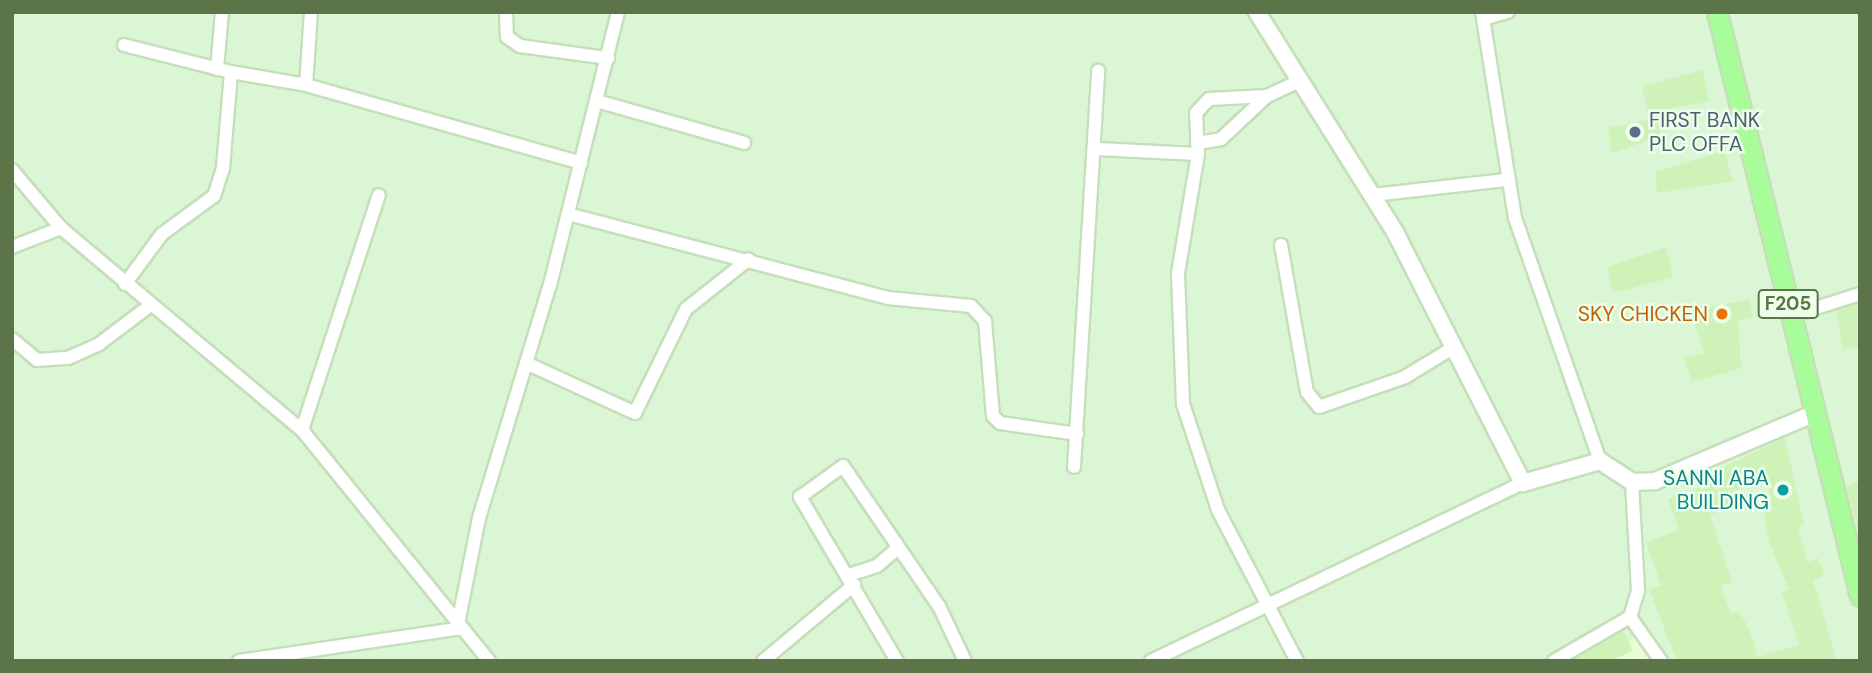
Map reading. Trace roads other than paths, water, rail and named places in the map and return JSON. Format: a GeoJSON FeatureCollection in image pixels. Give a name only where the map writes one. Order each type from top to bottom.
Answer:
{"type":"FeatureCollection","features":[{"type":"Feature","properties":{"kind":"main road","name":"F205"},"geometry":{"type":"LineString","coordinates":[[1717,12],[1813,414],[1860,596]]}},
{"type":"Feature","properties":{"kind":"street"},"geometry":{"type":"LineString","coordinates":[[217,69],[222,12]]}},
{"type":"Feature","properties":{"kind":"street"},"geometry":{"type":"LineString","coordinates":[[306,85],[311,12]]}},
{"type":"Feature","properties":{"kind":"street"},"geometry":{"type":"LineString","coordinates":[[506,12],[507,37],[520,46],[608,58]]}},
{"type":"Feature","properties":{"kind":"street"},"geometry":{"type":"LineString","coordinates":[[457,629],[479,518],[568,214],[618,12]]}},
{"type":"Feature","properties":{"kind":"street"},"geometry":{"type":"LineString","coordinates":[[1257,12],[1372,195],[1523,483]]}},
{"type":"Feature","properties":{"kind":"street"},"geometry":{"type":"LineString","coordinates":[[1508,12],[1482,15],[1506,180],[1551,334],[1600,461],[1632,482],[1688,471],[1813,414]]}},
{"type":"Feature","properties":{"kind":"street"},"geometry":{"type":"LineString","coordinates":[[124,45],[217,69],[306,85],[581,163]]}},
{"type":"Feature","properties":{"kind":"street"},"geometry":{"type":"LineString","coordinates":[[1074,467],[1097,149],[1098,71]]}},
{"type":"Feature","properties":{"kind":"street"},"geometry":{"type":"LineString","coordinates":[[125,284],[162,234],[214,196],[223,168],[231,72]]}},
{"type":"Feature","properties":{"kind":"street"},"geometry":{"type":"LineString","coordinates":[[1097,149],[1197,149],[1221,139],[1267,96],[1301,80]]}},
{"type":"Feature","properties":{"kind":"street"},"geometry":{"type":"LineString","coordinates":[[1267,96],[1209,99],[1196,113],[1197,149],[1178,274],[1183,404],[1218,510],[1297,661]]}},
{"type":"Feature","properties":{"kind":"street"},"geometry":{"type":"LineString","coordinates":[[597,101],[744,144]]}},
{"type":"Feature","properties":{"kind":"street"},"geometry":{"type":"LineString","coordinates":[[12,170],[61,228],[302,430],[457,629],[489,661]]}},
{"type":"Feature","properties":{"kind":"street"},"geometry":{"type":"LineString","coordinates":[[1372,195],[1506,180]]}},
{"type":"Feature","properties":{"kind":"street"},"geometry":{"type":"LineString","coordinates":[[302,430],[379,195]]}},
{"type":"Feature","properties":{"kind":"street"},"geometry":{"type":"LineString","coordinates":[[568,214],[657,242],[749,259],[888,298],[981,311],[993,416],[1000,423],[1077,433]]}},
{"type":"Feature","properties":{"kind":"street"},"geometry":{"type":"LineString","coordinates":[[12,247],[61,228]]}},
{"type":"Feature","properties":{"kind":"street"},"geometry":{"type":"LineString","coordinates":[[1281,246],[1307,391],[1319,407],[1405,377],[1451,349]]}},
{"type":"Feature","properties":{"kind":"street"},"geometry":{"type":"LineString","coordinates":[[526,363],[635,413],[686,309],[749,259]]}},
{"type":"Feature","properties":{"kind":"street"},"geometry":{"type":"LineString","coordinates":[[1791,316],[1860,294]]}},
{"type":"Feature","properties":{"kind":"street"},"geometry":{"type":"LineString","coordinates":[[12,339],[37,360],[68,358],[99,344],[152,304]]}},
{"type":"Feature","properties":{"kind":"street"},"geometry":{"type":"LineString","coordinates":[[1152,661],[1269,608],[1435,520],[1523,483],[1600,461]]}},
{"type":"Feature","properties":{"kind":"street"},"geometry":{"type":"LineString","coordinates":[[897,661],[800,497],[843,466],[939,606],[965,661]]}},
{"type":"Feature","properties":{"kind":"street"},"geometry":{"type":"LineString","coordinates":[[1554,661],[1629,617],[1638,590],[1632,482]]}},
{"type":"Feature","properties":{"kind":"street"},"geometry":{"type":"LineString","coordinates":[[763,661],[851,580],[877,566],[898,548]]}},
{"type":"Feature","properties":{"kind":"street"},"geometry":{"type":"LineString","coordinates":[[1629,617],[1661,661]]}},
{"type":"Feature","properties":{"kind":"street"},"geometry":{"type":"LineString","coordinates":[[239,661],[457,629]]}},
{"type":"Feature","properties":{"kind":"place","name":"FIRST BANK PLC OFFA"},"geometry":{"type":"Point","coordinates":[1635,132]}},
{"type":"Feature","properties":{"kind":"place","name":"SKY CHICKEN"},"geometry":{"type":"Point","coordinates":[1722,314]}},
{"type":"Feature","properties":{"kind":"place","name":"SANNI ABA BUILDING"},"geometry":{"type":"Point","coordinates":[1783,490]}}]}
